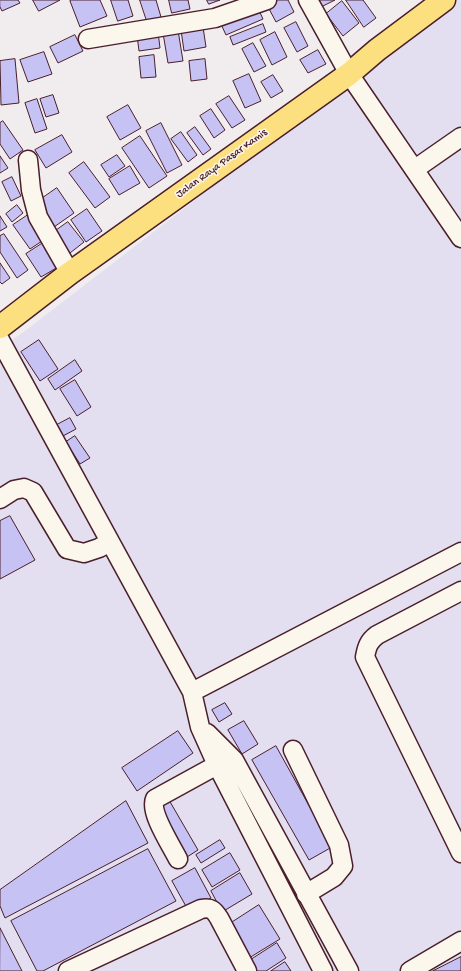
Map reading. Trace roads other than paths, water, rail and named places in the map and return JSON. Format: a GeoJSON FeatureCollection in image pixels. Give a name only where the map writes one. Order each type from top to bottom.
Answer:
{"type":"FeatureCollection","features":[{"type":"Feature","properties":{"kind":"main road","name":"Jalan Raya Pasar Kamis"},"geometry":{"type":"LineString","coordinates":[[0,327],[70,273],[349,74],[377,50],[444,0]]}},
{"type":"Feature","properties":{"kind":"street"},"geometry":{"type":"LineString","coordinates":[[88,39],[215,18],[267,0]]}},
{"type":"Feature","properties":{"kind":"street"},"geometry":{"type":"LineString","coordinates":[[308,0],[349,74],[461,238]]}},
{"type":"Feature","properties":{"kind":"street"},"geometry":{"type":"LineString","coordinates":[[415,169],[461,137]]}},
{"type":"Feature","properties":{"kind":"street"},"geometry":{"type":"LineString","coordinates":[[28,160],[31,190],[38,217],[70,273]]}},
{"type":"Feature","properties":{"kind":"street"},"geometry":{"type":"LineString","coordinates":[[0,340],[192,692],[200,727],[225,762],[306,894],[349,971]]}},
{"type":"Feature","properties":{"kind":"street"},"geometry":{"type":"LineString","coordinates":[[0,499],[14,490],[24,488],[33,492],[67,549],[84,553],[99,548],[110,542]]}},
{"type":"Feature","properties":{"kind":"street"},"geometry":{"type":"LineString","coordinates":[[192,692],[461,552]]}},
{"type":"Feature","properties":{"kind":"street"},"geometry":{"type":"LineString","coordinates":[[461,591],[377,634],[370,640],[365,657],[461,852]]}},
{"type":"Feature","properties":{"kind":"street"},"geometry":{"type":"LineString","coordinates":[[293,750],[339,845],[343,866],[334,878],[306,894]]}},
{"type":"Feature","properties":{"kind":"street"},"geometry":{"type":"LineString","coordinates":[[178,859],[154,813],[153,804],[155,799],[225,762]]}},
{"type":"Feature","properties":{"kind":"street"},"geometry":{"type":"LineString","coordinates":[[225,762],[323,971]]}},
{"type":"Feature","properties":{"kind":"street"},"geometry":{"type":"LineString","coordinates":[[68,971],[194,912],[208,908],[215,910],[247,971]]}},
{"type":"Feature","properties":{"kind":"street"},"geometry":{"type":"LineString","coordinates":[[410,971],[461,941]]}}]}
